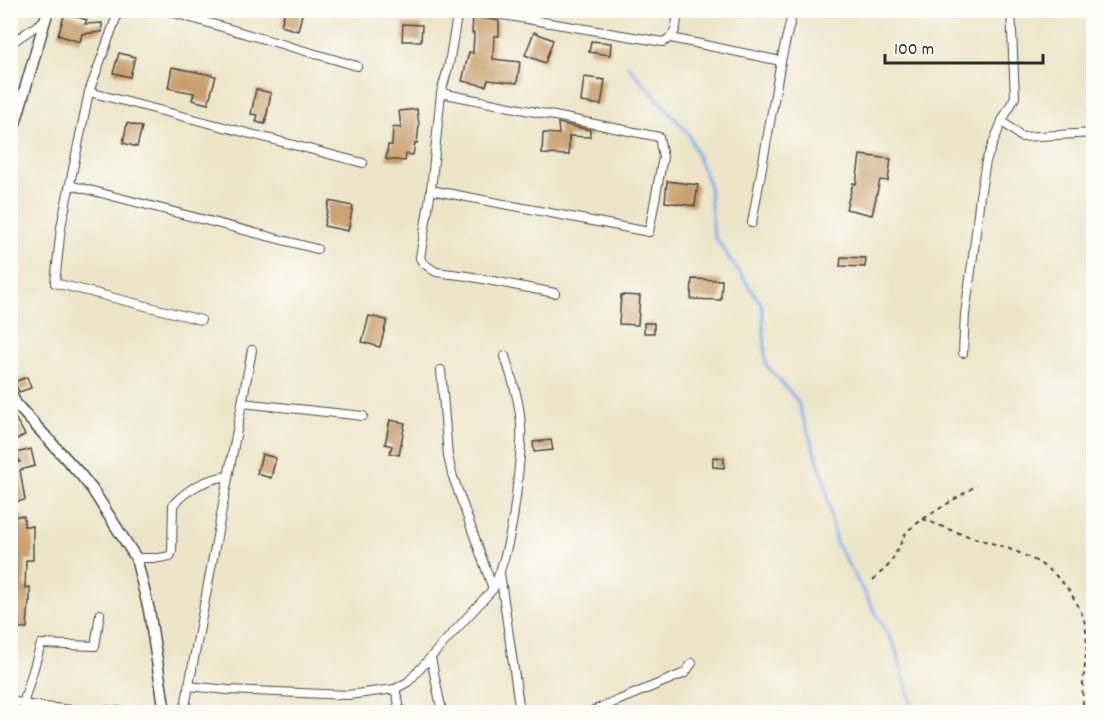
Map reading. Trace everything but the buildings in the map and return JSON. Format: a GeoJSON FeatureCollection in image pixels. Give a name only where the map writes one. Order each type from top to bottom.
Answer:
{"type":"FeatureCollection","features":[{"type":"Feature","properties":{"kind":"street"},"geometry":{"type":"LineString","coordinates":[[119,10],[89,92],[61,227],[55,283],[201,321]]}},
{"type":"Feature","properties":{"kind":"street"},"geometry":{"type":"LineString","coordinates":[[164,10],[357,66]]}},
{"type":"Feature","properties":{"kind":"street"},"geometry":{"type":"LineString","coordinates":[[458,10],[441,93],[431,190],[420,258],[436,272],[555,293]]}},
{"type":"Feature","properties":{"kind":"street"},"geometry":{"type":"LineString","coordinates":[[473,10],[663,42],[671,38],[675,32],[678,10]]}},
{"type":"Feature","properties":{"kind":"street"},"geometry":{"type":"LineString","coordinates":[[752,223],[793,10]]}},
{"type":"Feature","properties":{"kind":"street"},"geometry":{"type":"LineString","coordinates":[[963,353],[965,314],[980,196],[987,161],[1002,121],[1015,98],[1011,10]]}},
{"type":"Feature","properties":{"kind":"street"},"geometry":{"type":"LineString","coordinates":[[10,44],[47,15]]}},
{"type":"Feature","properties":{"kind":"street"},"geometry":{"type":"LineString","coordinates":[[10,141],[47,15]]}},
{"type":"Feature","properties":{"kind":"street"},"geometry":{"type":"LineString","coordinates":[[671,38],[782,61]]}},
{"type":"Feature","properties":{"kind":"street"},"geometry":{"type":"LineString","coordinates":[[89,92],[363,162]]}},
{"type":"Feature","properties":{"kind":"street"},"geometry":{"type":"LineString","coordinates":[[431,190],[649,232],[663,157],[659,137],[441,93]]}},
{"type":"Feature","properties":{"kind":"street"},"geometry":{"type":"LineString","coordinates":[[1002,121],[1021,137],[1094,133]]}},
{"type":"Feature","properties":{"kind":"street"},"geometry":{"type":"LineString","coordinates":[[70,185],[317,249]]}},
{"type":"Feature","properties":{"kind":"street"},"geometry":{"type":"LineString","coordinates":[[184,712],[252,350]]}},
{"type":"Feature","properties":{"kind":"street"},"geometry":{"type":"LineString","coordinates":[[188,686],[348,695],[395,689],[408,682],[493,589],[500,573],[515,506],[521,440],[520,414],[505,356]]}},
{"type":"Feature","properties":{"kind":"street"},"geometry":{"type":"LineString","coordinates":[[441,370],[448,456],[452,474],[493,589]]}},
{"type":"Feature","properties":{"kind":"street"},"geometry":{"type":"LineString","coordinates":[[10,392],[16,404],[92,489],[136,558],[149,610],[165,712]]}},
{"type":"Feature","properties":{"kind":"street"},"geometry":{"type":"LineString","coordinates":[[242,403],[363,416]]}},
{"type":"Feature","properties":{"kind":"street"},"geometry":{"type":"LineString","coordinates":[[136,558],[170,556],[173,505],[178,499],[204,483],[228,476]]}},
{"type":"Feature","properties":{"kind":"street"},"geometry":{"type":"LineString","coordinates":[[500,573],[520,712]]}},
{"type":"Feature","properties":{"kind":"street"},"geometry":{"type":"LineString","coordinates":[[23,704],[41,644],[95,646],[100,614]]}},
{"type":"Feature","properties":{"kind":"street"},"geometry":{"type":"LineString","coordinates":[[431,658],[442,712]]}},
{"type":"Feature","properties":{"kind":"street"},"geometry":{"type":"LineString","coordinates":[[590,712],[685,673],[692,663]]}},
{"type":"Feature","properties":{"kind":"street"},"geometry":{"type":"LineString","coordinates":[[394,712],[399,704],[395,689]]}},
{"type":"Feature","properties":{"kind":"street"},"geometry":{"type":"LineString","coordinates":[[10,700],[23,704],[85,712]]}},
{"type":"Feature","properties":{"kind":"street"},"geometry":{"type":"LineString","coordinates":[[96,712],[104,710],[132,712]]}},
{"type":"Feature","properties":{"kind":"path"},"geometry":{"type":"LineString","coordinates":[[873,580],[890,564],[907,531],[977,485]]}},
{"type":"Feature","properties":{"kind":"path"},"geometry":{"type":"LineString","coordinates":[[922,519],[1029,557],[1065,583],[1081,610],[1086,630],[1081,697],[1084,712]]}},
{"type":"Feature","properties":{"kind":"waterway"},"geometry":{"type":"LineString","coordinates":[[628,66],[688,133],[709,184],[714,236],[762,305],[766,365],[797,400],[824,479],[836,543],[895,647],[914,712]]}}]}
